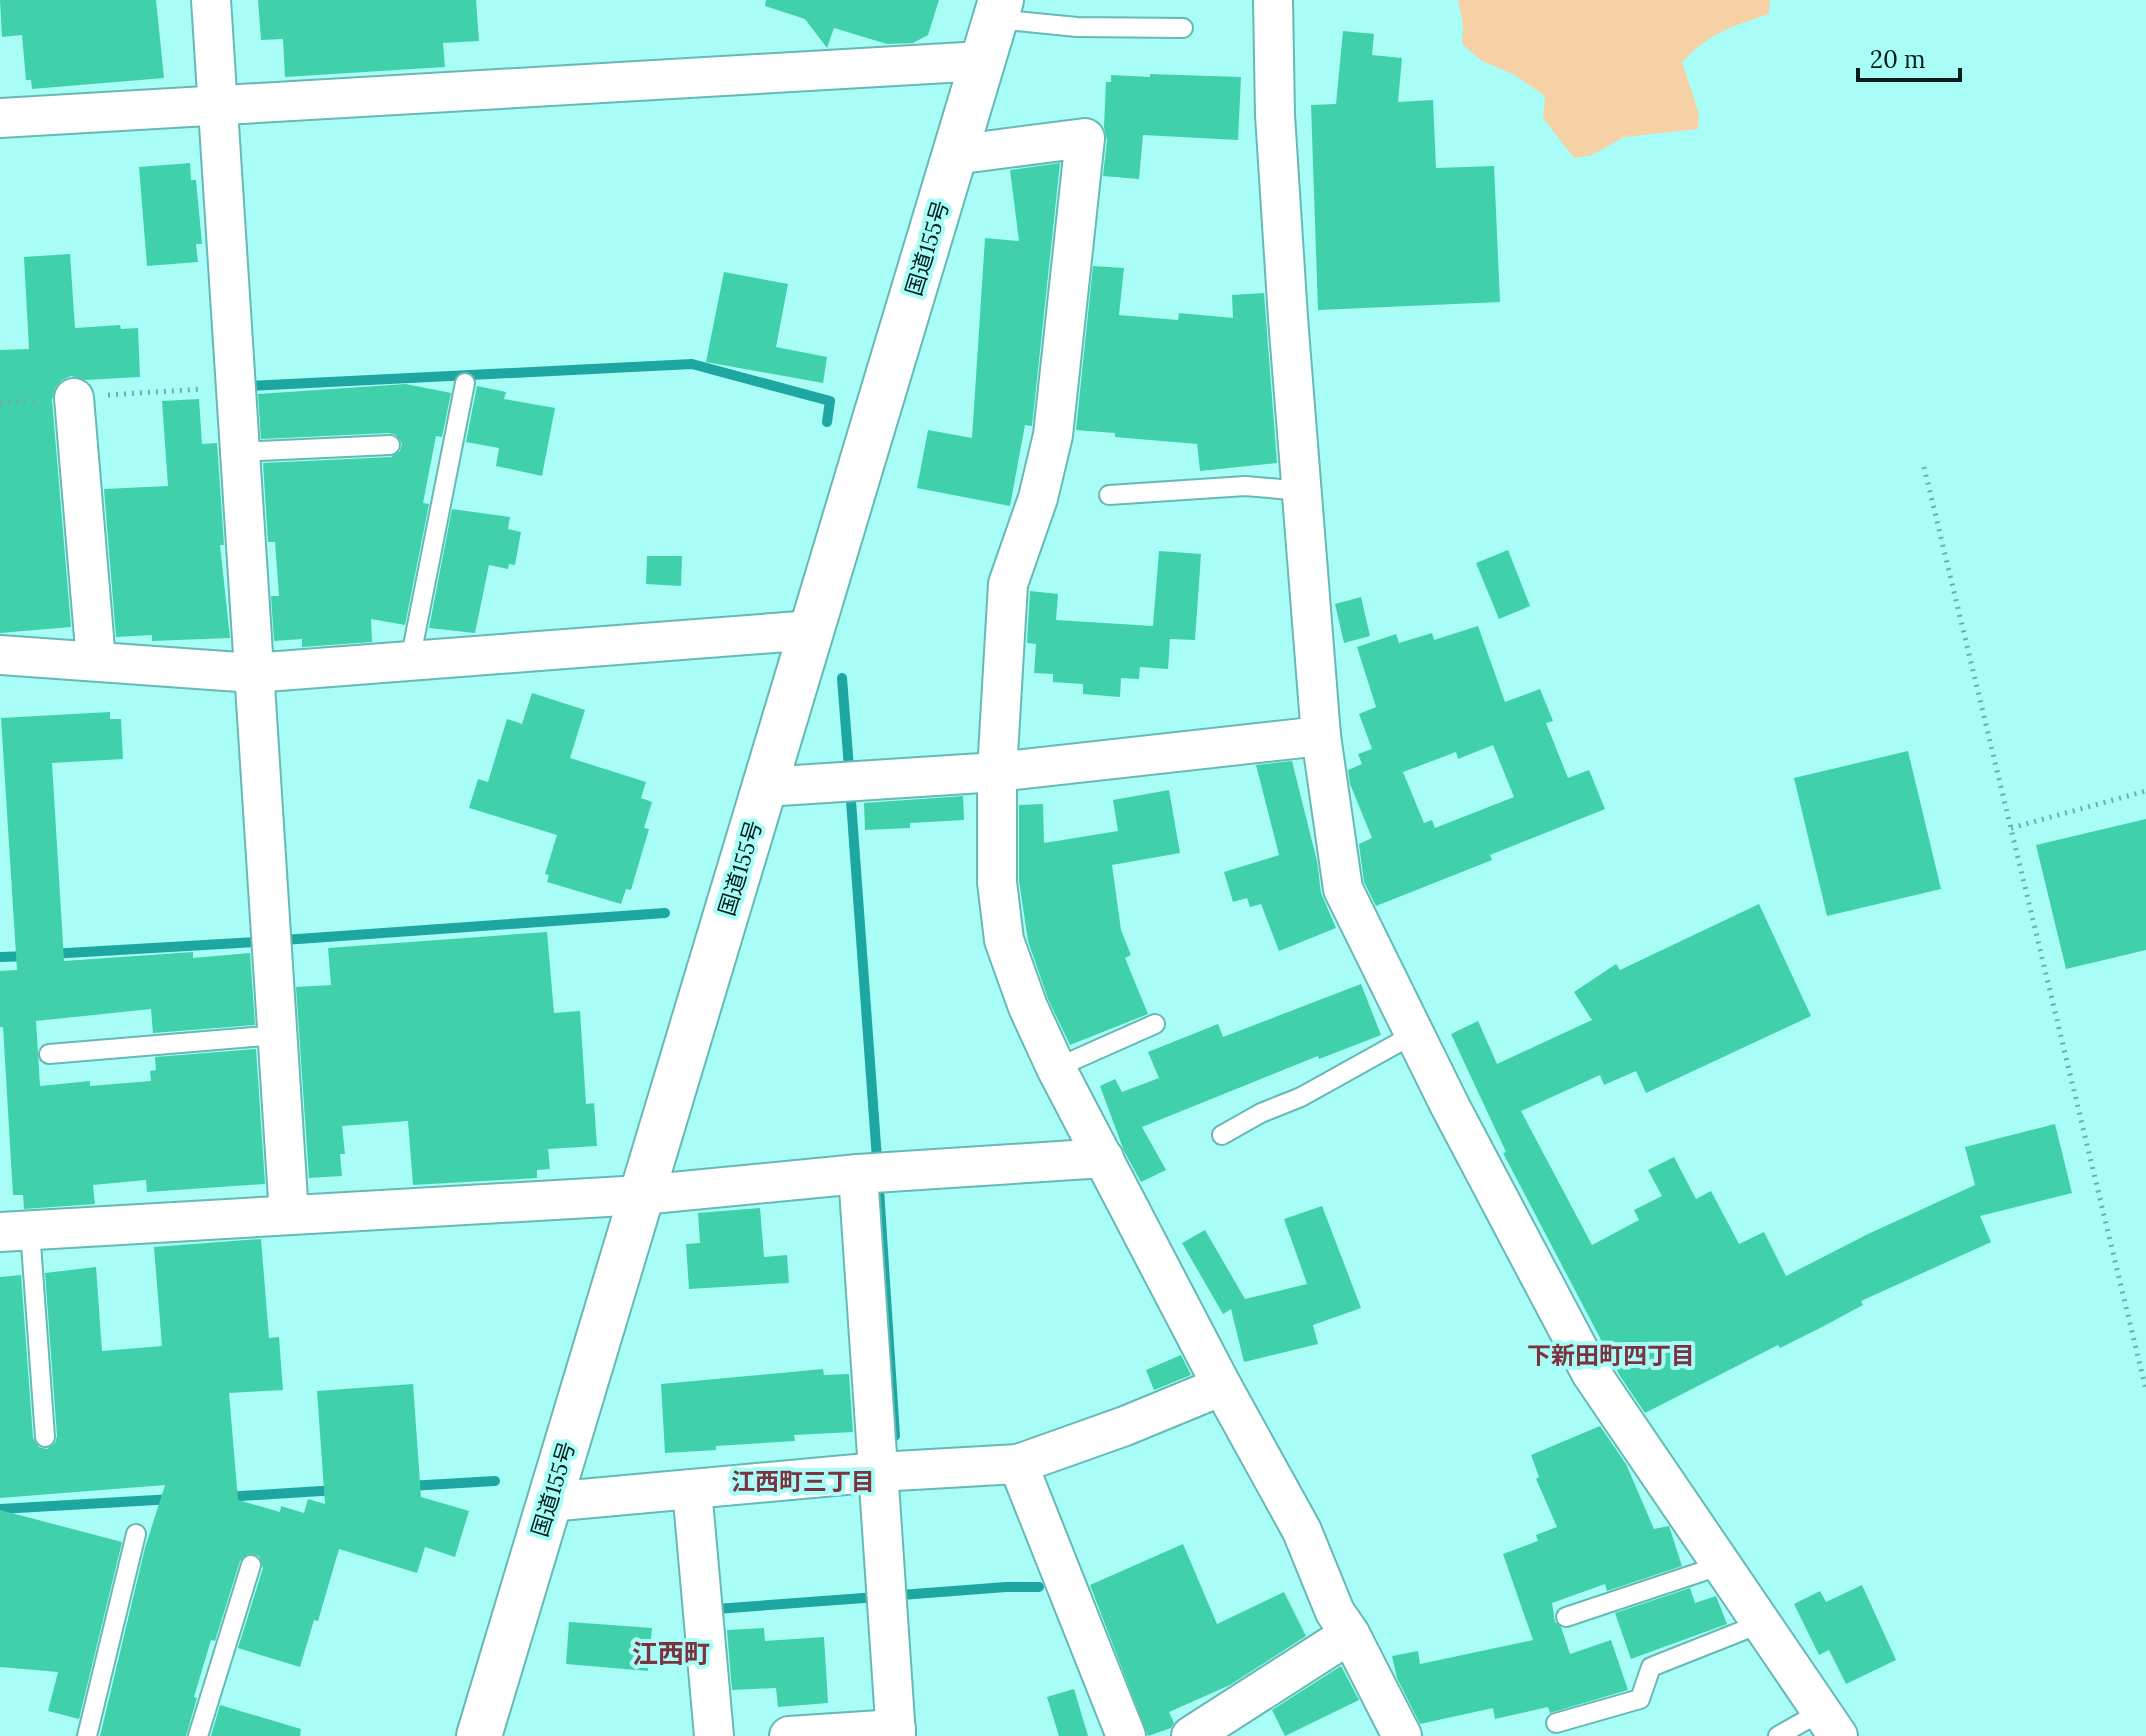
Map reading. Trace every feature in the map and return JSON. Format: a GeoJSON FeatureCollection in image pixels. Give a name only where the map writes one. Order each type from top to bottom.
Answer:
{"type":"FeatureCollection","features":[{"type":"Feature","properties":{"kind":"highway","name":"国道155号"},"geometry":{"type":"LineString","coordinates":[[479,1736],[998,9]]}},
{"type":"Feature","properties":{"kind":"street"},"geometry":{"type":"LineString","coordinates":[[211,0],[289,1215]]}},
{"type":"Feature","properties":{"kind":"street"},"geometry":{"type":"LineString","coordinates":[[1273,0],[1275,115],[1321,736],[1343,889],[1450,1106],[1591,1373],[1830,1723]]}},
{"type":"Feature","properties":{"kind":"street"},"geometry":{"type":"LineString","coordinates":[[0,118],[982,61]]}},
{"type":"Feature","properties":{"kind":"street"},"geometry":{"type":"LineString","coordinates":[[954,155],[1085,138],[1053,435],[1038,498],[1008,584],[997,772],[997,882],[1004,940],[1028,1007],[1056,1068],[1222,1386],[1302,1531],[1335,1612],[1350,1634],[1402,1736]]}},
{"type":"Feature","properties":{"kind":"street"},"geometry":{"type":"LineString","coordinates":[[74,398],[96,661]]}},
{"type":"Feature","properties":{"kind":"street"},"geometry":{"type":"LineString","coordinates":[[0,655],[253,673],[812,630]]}},
{"type":"Feature","properties":{"kind":"street"},"geometry":{"type":"LineString","coordinates":[[764,787],[997,772],[1321,736]]}},
{"type":"Feature","properties":{"kind":"street"},"geometry":{"type":"LineString","coordinates":[[15,1231],[641,1195],[858,1174],[1104,1158]]}},
{"type":"Feature","properties":{"kind":"street"},"geometry":{"type":"LineString","coordinates":[[789,1736],[896,1732],[858,1174]]}},
{"type":"Feature","properties":{"kind":"street"},"geometry":{"type":"LineString","coordinates":[[549,1502],[878,1472],[1018,1464],[1125,1426],[1222,1386]]}},
{"type":"Feature","properties":{"kind":"street"},"geometry":{"type":"LineString","coordinates":[[1018,1464],[1126,1736]]}},
{"type":"Feature","properties":{"kind":"street"},"geometry":{"type":"LineString","coordinates":[[692,1489],[714,1736]]}},
{"type":"Feature","properties":{"kind":"street"},"geometry":{"type":"LineString","coordinates":[[1191,1736],[1350,1634]]}},
{"type":"Feature","properties":{"kind":"lane"},"geometry":{"type":"LineString","coordinates":[[998,9],[1077,27],[1183,28]]}},
{"type":"Feature","properties":{"kind":"lane"},"geometry":{"type":"LineString","coordinates":[[410,661],[465,383]]}},
{"type":"Feature","properties":{"kind":"lane"},"geometry":{"type":"LineString","coordinates":[[239,452],[390,445]]}},
{"type":"Feature","properties":{"kind":"lane"},"geometry":{"type":"LineString","coordinates":[[1109,495],[1245,486],[1303,491]]}},
{"type":"Feature","properties":{"kind":"lane"},"geometry":{"type":"LineString","coordinates":[[1056,1068],[1155,1024]]}},
{"type":"Feature","properties":{"kind":"lane"},"geometry":{"type":"LineString","coordinates":[[1222,1135],[1261,1113],[1301,1097],[1416,1033]]}},
{"type":"Feature","properties":{"kind":"lane"},"geometry":{"type":"LineString","coordinates":[[49,1054],[277,1035]]}},
{"type":"Feature","properties":{"kind":"lane"},"geometry":{"type":"LineString","coordinates":[[15,1231],[45,1437]]}},
{"type":"Feature","properties":{"kind":"lane"},"geometry":{"type":"LineString","coordinates":[[87,1736],[136,1534]]}},
{"type":"Feature","properties":{"kind":"lane"},"geometry":{"type":"LineString","coordinates":[[198,1736],[251,1565]]}},
{"type":"Feature","properties":{"kind":"lane"},"geometry":{"type":"LineString","coordinates":[[1566,1617],[1722,1565]]}},
{"type":"Feature","properties":{"kind":"lane"},"geometry":{"type":"LineString","coordinates":[[1556,1723],[1640,1699],[1651,1667],[1762,1623]]}},
{"type":"Feature","properties":{"kind":"lane"},"geometry":{"type":"LineString","coordinates":[[1778,1736],[1830,1723]]}},
{"type":"Feature","properties":{"kind":"path"},"geometry":{"type":"LineString","coordinates":[[0,403],[235,387]]}},
{"type":"Feature","properties":{"kind":"path"},"geometry":{"type":"LineString","coordinates":[[1924,467],[2146,1390]]}},
{"type":"Feature","properties":{"kind":"path"},"geometry":{"type":"LineString","coordinates":[[2011,828],[2146,791]]}},
{"type":"Feature","properties":{"kind":"shaded area"},"geometry":{"type":"Polygon","coordinates":[[[1458,0],[1770,0],[1769,14],[1712,37],[1682,62],[1699,114],[1698,129],[1624,137],[1592,155],[1574,158],[1543,118],[1545,96],[1515,75],[1482,61],[1462,44],[1463,25],[1458,0]]]}},
{"type":"Feature","properties":{"kind":"building"},"geometry":{"type":"Polygon","coordinates":[[[0,0],[156,0],[164,78],[32,89],[31,80],[26,80],[22,35],[2,37],[0,0]]]}},
{"type":"Feature","properties":{"kind":"building"},"geometry":{"type":"Polygon","coordinates":[[[258,0],[476,0],[479,41],[443,43],[445,67],[285,77],[283,39],[261,40],[258,0]]]}},
{"type":"Feature","properties":{"kind":"building"},"geometry":{"type":"Polygon","coordinates":[[[766,0],[939,0],[928,35],[913,43],[887,44],[834,28],[827,48],[805,19],[765,6],[766,0]]]}},
{"type":"Feature","properties":{"kind":"building"},"geometry":{"type":"Polygon","coordinates":[[[1343,31],[1374,34],[1372,55],[1402,58],[1398,102],[1433,100],[1436,168],[1494,166],[1500,302],[1318,310],[1311,105],[1336,104],[1343,31]]]}},
{"type":"Feature","properties":{"kind":"building"},"geometry":{"type":"Polygon","coordinates":[[[1150,74],[1241,77],[1238,140],[1143,135],[1139,179],[1103,176],[1107,140],[1104,127],[1106,82],[1111,82],[1111,75],[1150,77],[1150,74]]]}},
{"type":"Feature","properties":{"kind":"building"},"geometry":{"type":"Polygon","coordinates":[[[190,163],[191,180],[196,180],[202,244],[196,244],[198,262],[147,266],[139,167],[190,163]]]}},
{"type":"Feature","properties":{"kind":"building"},"geometry":{"type":"Polygon","coordinates":[[[1060,163],[1032,426],[1025,425],[1010,506],[917,488],[928,430],[972,438],[985,238],[1019,241],[1010,170],[1060,163]]]}},
{"type":"Feature","properties":{"kind":"building"},"geometry":{"type":"Polygon","coordinates":[[[70,254],[75,328],[120,325],[121,329],[138,328],[140,377],[85,380],[71,376],[55,388],[52,400],[71,627],[0,633],[0,350],[29,349],[24,257],[70,254]]]}},
{"type":"Feature","properties":{"kind":"building"},"geometry":{"type":"Polygon","coordinates":[[[1093,266],[1124,268],[1119,315],[1178,320],[1179,313],[1233,318],[1232,295],[1264,293],[1277,463],[1200,471],[1197,444],[1115,437],[1115,433],[1076,430],[1093,266]]]}},
{"type":"Feature","properties":{"kind":"building"},"geometry":{"type":"Polygon","coordinates":[[[724,272],[788,284],[776,347],[827,357],[823,383],[706,362],[724,272]]]}},
{"type":"Feature","properties":{"kind":"building"},"geometry":{"type":"Polygon","coordinates":[[[406,384],[451,393],[442,437],[436,436],[423,503],[429,504],[405,625],[371,619],[372,642],[302,647],[302,639],[274,641],[271,596],[279,596],[275,542],[268,542],[263,463],[391,457],[400,451],[402,444],[396,435],[389,433],[261,439],[258,394],[406,384]]]}},
{"type":"Feature","properties":{"kind":"building"},"geometry":{"type":"Polygon","coordinates":[[[477,386],[506,392],[504,399],[555,408],[542,476],[496,466],[499,448],[466,442],[477,386]]]}},
{"type":"Feature","properties":{"kind":"building"},"geometry":{"type":"Polygon","coordinates":[[[199,399],[202,444],[217,443],[224,545],[220,545],[230,638],[152,641],[152,635],[116,637],[104,489],[168,486],[162,401],[199,399]]]}},
{"type":"Feature","properties":{"kind":"building"},"geometry":{"type":"Polygon","coordinates":[[[452,509],[510,517],[508,529],[521,532],[515,565],[509,564],[508,569],[489,565],[475,633],[429,628],[452,509]]]}},
{"type":"Feature","properties":{"kind":"building"},"geometry":{"type":"Polygon","coordinates":[[[1508,550],[1530,606],[1499,619],[1476,563],[1508,550]]]}},
{"type":"Feature","properties":{"kind":"building"},"geometry":{"type":"Polygon","coordinates":[[[1159,551],[1201,554],[1195,640],[1170,639],[1168,669],[1140,667],[1139,679],[1121,678],[1120,697],[1083,694],[1083,684],[1053,682],[1053,674],[1034,673],[1036,644],[1027,643],[1030,591],[1058,594],[1056,620],[1153,626],[1159,551]]]}},
{"type":"Feature","properties":{"kind":"building"},"geometry":{"type":"Polygon","coordinates":[[[647,556],[682,556],[681,586],[646,584],[647,556]]]}},
{"type":"Feature","properties":{"kind":"building"},"geometry":{"type":"Polygon","coordinates":[[[1361,597],[1370,636],[1344,643],[1335,604],[1361,597]]]}},
{"type":"Feature","properties":{"kind":"building"},"geometry":{"type":"Polygon","coordinates":[[[1478,626],[1505,702],[1540,689],[1553,721],[1546,723],[1568,778],[1589,770],[1605,809],[1490,855],[1492,860],[1376,906],[1364,882],[1359,844],[1372,838],[1350,784],[1348,770],[1362,764],[1358,754],[1372,749],[1359,714],[1376,707],[1357,647],[1396,634],[1399,643],[1432,633],[1434,640],[1478,626]],[[1493,745],[1458,759],[1456,752],[1403,772],[1424,823],[1432,820],[1435,828],[1514,797],[1493,745]]]}},
{"type":"Feature","properties":{"kind":"building"},"geometry":{"type":"Polygon","coordinates":[[[532,693],[585,710],[570,758],[646,782],[641,798],[652,802],[644,828],[649,829],[631,890],[626,889],[621,904],[547,882],[549,875],[545,874],[557,835],[469,808],[478,779],[488,782],[507,719],[522,724],[532,693]]]}},
{"type":"Feature","properties":{"kind":"building"},"geometry":{"type":"Polygon","coordinates":[[[110,712],[110,719],[121,719],[123,759],[52,763],[64,961],[193,952],[193,958],[250,953],[255,1025],[153,1033],[151,1009],[36,1021],[40,1086],[90,1081],[90,1086],[151,1081],[150,1071],[156,1070],[155,1057],[256,1049],[265,1184],[147,1192],[146,1180],[93,1185],[95,1204],[24,1209],[23,1195],[13,1195],[3,1027],[0,1027],[0,971],[17,970],[1,718],[110,712]]]}},
{"type":"Feature","properties":{"kind":"building"},"geometry":{"type":"Polygon","coordinates":[[[1908,751],[1941,889],[1827,916],[1794,778],[1908,751]]]}},
{"type":"Feature","properties":{"kind":"building"},"geometry":{"type":"Polygon","coordinates":[[[1292,761],[1317,861],[1321,893],[1336,928],[1279,951],[1261,904],[1250,907],[1247,898],[1233,902],[1224,872],[1279,855],[1256,765],[1292,761]]]}},
{"type":"Feature","properties":{"kind":"building"},"geometry":{"type":"Polygon","coordinates":[[[1169,790],[1180,853],[1112,865],[1121,930],[1131,955],[1125,958],[1148,1014],[1070,1045],[1048,999],[1028,941],[1019,881],[1019,805],[1043,804],[1044,843],[1118,831],[1113,800],[1169,790]]]}},
{"type":"Feature","properties":{"kind":"building"},"geometry":{"type":"Polygon","coordinates":[[[963,796],[964,820],[910,823],[910,828],[865,830],[864,803],[963,796]]]}},
{"type":"Feature","properties":{"kind":"building"},"geometry":{"type":"Polygon","coordinates":[[[2146,819],[2146,950],[2066,969],[2036,845],[2146,819]]]}},
{"type":"Feature","properties":{"kind":"building"},"geometry":{"type":"Polygon","coordinates":[[[1759,904],[1811,1016],[1646,1093],[1636,1071],[1604,1085],[1600,1075],[1521,1111],[1592,1245],[1639,1220],[1634,1210],[1662,1196],[1648,1170],[1674,1157],[1696,1199],[1711,1191],[1739,1244],[1764,1232],[1786,1276],[1975,1185],[1965,1147],[2055,1124],[2072,1193],[1980,1216],[1991,1242],[1861,1301],[1863,1305],[1822,1327],[1780,1348],[1778,1345],[1645,1413],[1620,1376],[1503,1153],[1506,1152],[1451,1034],[1478,1021],[1497,1064],[1592,1020],[1574,992],[1616,964],[1620,970],[1759,904]]]}},
{"type":"Feature","properties":{"kind":"building"},"geometry":{"type":"Polygon","coordinates":[[[547,932],[554,1013],[580,1011],[586,1104],[594,1103],[597,1146],[548,1149],[550,1169],[537,1170],[537,1178],[413,1185],[408,1121],[342,1126],[345,1154],[340,1154],[342,1176],[309,1178],[296,987],[331,985],[328,948],[547,932]]]}},
{"type":"Feature","properties":{"kind":"building"},"geometry":{"type":"Polygon","coordinates":[[[1361,984],[1381,1035],[1319,1059],[1318,1056],[1142,1127],[1166,1170],[1141,1182],[1124,1151],[1100,1086],[1115,1079],[1122,1092],[1159,1078],[1148,1052],[1218,1024],[1223,1037],[1361,984]]]}},
{"type":"Feature","properties":{"kind":"building"},"geometry":{"type":"Polygon","coordinates":[[[1322,1206],[1361,1308],[1313,1325],[1318,1344],[1244,1362],[1231,1309],[1223,1314],[1182,1243],[1205,1230],[1245,1299],[1307,1284],[1284,1219],[1322,1206]]]}},
{"type":"Feature","properties":{"kind":"building"},"geometry":{"type":"Polygon","coordinates":[[[760,1208],[764,1257],[787,1255],[789,1283],[689,1289],[686,1244],[700,1243],[698,1213],[760,1208]]]}},
{"type":"Feature","properties":{"kind":"building"},"geometry":{"type":"Polygon","coordinates":[[[261,1239],[269,1338],[279,1337],[283,1390],[229,1393],[238,1500],[280,1512],[281,1506],[304,1513],[308,1499],[325,1504],[317,1391],[413,1384],[421,1497],[469,1511],[455,1557],[425,1547],[417,1573],[339,1549],[318,1621],[314,1620],[300,1667],[238,1648],[263,1568],[259,1556],[248,1554],[240,1561],[215,1641],[211,1640],[186,1736],[100,1736],[145,1548],[165,1485],[0,1498],[0,1277],[21,1275],[33,1438],[39,1447],[47,1449],[55,1443],[57,1436],[45,1273],[96,1267],[102,1351],[162,1346],[154,1247],[261,1239]]]}},
{"type":"Feature","properties":{"kind":"building"},"geometry":{"type":"Polygon","coordinates":[[[1181,1355],[1191,1375],[1154,1390],[1146,1370],[1181,1355]]]}},
{"type":"Feature","properties":{"kind":"building"},"geometry":{"type":"Polygon","coordinates":[[[823,1369],[824,1375],[849,1374],[853,1432],[794,1435],[795,1441],[665,1453],[661,1384],[823,1369]]]}},
{"type":"Feature","properties":{"kind":"building"},"geometry":{"type":"Polygon","coordinates":[[[1600,1426],[1626,1464],[1654,1529],[1669,1526],[1682,1566],[1607,1591],[1605,1584],[1552,1603],[1555,1622],[1561,1627],[1570,1654],[1611,1640],[1628,1690],[1550,1713],[1548,1707],[1495,1719],[1493,1708],[1420,1724],[1397,1678],[1392,1656],[1418,1651],[1420,1664],[1533,1640],[1503,1554],[1538,1541],[1536,1535],[1557,1527],[1536,1479],[1539,1477],[1531,1455],[1600,1426]]]}},
{"type":"Feature","properties":{"kind":"building"},"geometry":{"type":"Polygon","coordinates":[[[0,1510],[122,1542],[79,1719],[48,1711],[58,1672],[0,1667],[0,1510]]]}},
{"type":"Feature","properties":{"kind":"building"},"geometry":{"type":"Polygon","coordinates":[[[1183,1544],[1217,1624],[1284,1592],[1306,1636],[1230,1685],[1169,1712],[1174,1723],[1171,1728],[1148,1736],[1090,1585],[1183,1544]]]}},
{"type":"Feature","properties":{"kind":"building"},"geometry":{"type":"Polygon","coordinates":[[[1862,1585],[1896,1660],[1846,1684],[1829,1650],[1819,1655],[1794,1604],[1820,1591],[1826,1602],[1862,1585]]]}},
{"type":"Feature","properties":{"kind":"building"},"geometry":{"type":"Polygon","coordinates":[[[1690,1588],[1695,1603],[1716,1596],[1727,1624],[1631,1659],[1615,1613],[1690,1588]]]}},
{"type":"Feature","properties":{"kind":"building"},"geometry":{"type":"Polygon","coordinates":[[[569,1622],[652,1628],[648,1671],[566,1664],[569,1622]]]}},
{"type":"Feature","properties":{"kind":"building"},"geometry":{"type":"Polygon","coordinates":[[[764,1628],[765,1641],[824,1637],[828,1703],[778,1707],[776,1688],[732,1690],[727,1630],[764,1628]]]}},
{"type":"Feature","properties":{"kind":"building"},"geometry":{"type":"Polygon","coordinates":[[[1341,1666],[1359,1700],[1285,1736],[1272,1710],[1341,1666]]]}},
{"type":"Feature","properties":{"kind":"building"},"geometry":{"type":"Polygon","coordinates":[[[1074,1689],[1088,1736],[1059,1736],[1047,1697],[1074,1689]]]}},
{"type":"Feature","properties":{"kind":"building"},"geometry":{"type":"Polygon","coordinates":[[[220,1705],[301,1729],[300,1736],[211,1736],[220,1705]]]}},
{"type":"Feature","properties":{"kind":"waterway"},"geometry":{"type":"LineString","coordinates":[[250,386],[692,364],[830,401],[827,422]]}},
{"type":"Feature","properties":{"kind":"waterway"},"geometry":{"type":"LineString","coordinates":[[842,678],[849,768]]}},
{"type":"Feature","properties":{"kind":"waterway"},"geometry":{"type":"LineString","coordinates":[[851,801],[877,1159]]}},
{"type":"Feature","properties":{"kind":"waterway"},"geometry":{"type":"LineString","coordinates":[[284,940],[665,913]]}},
{"type":"Feature","properties":{"kind":"waterway"},"geometry":{"type":"LineString","coordinates":[[50,954],[256,942]]}},
{"type":"Feature","properties":{"kind":"waterway"},"geometry":{"type":"LineString","coordinates":[[0,957],[30,956]]}},
{"type":"Feature","properties":{"kind":"waterway"},"geometry":{"type":"LineString","coordinates":[[879,1189],[895,1436]]}},
{"type":"Feature","properties":{"kind":"waterway"},"geometry":{"type":"LineString","coordinates":[[409,1486],[495,1481]]}},
{"type":"Feature","properties":{"kind":"waterway"},"geometry":{"type":"LineString","coordinates":[[225,1497],[337,1490]]}},
{"type":"Feature","properties":{"kind":"waterway"},"geometry":{"type":"LineString","coordinates":[[0,1509],[173,1499]]}},
{"type":"Feature","properties":{"kind":"waterway"},"geometry":{"type":"LineString","coordinates":[[901,1595],[1039,1587]]}},
{"type":"Feature","properties":{"kind":"waterway"},"geometry":{"type":"LineString","coordinates":[[716,1604],[716,1609],[877,1597]]}},
{"type":"Feature","properties":{"kind":"district","name":"下新田町四丁目"},"geometry":{"type":"Point","coordinates":[1611,1356]}},
{"type":"Feature","properties":{"kind":"district","name":"江西町三丁目"},"geometry":{"type":"Point","coordinates":[803,1482]}},
{"type":"Feature","properties":{"kind":"district","name":"江西町"},"geometry":{"type":"Point","coordinates":[671,1654]}}]}
